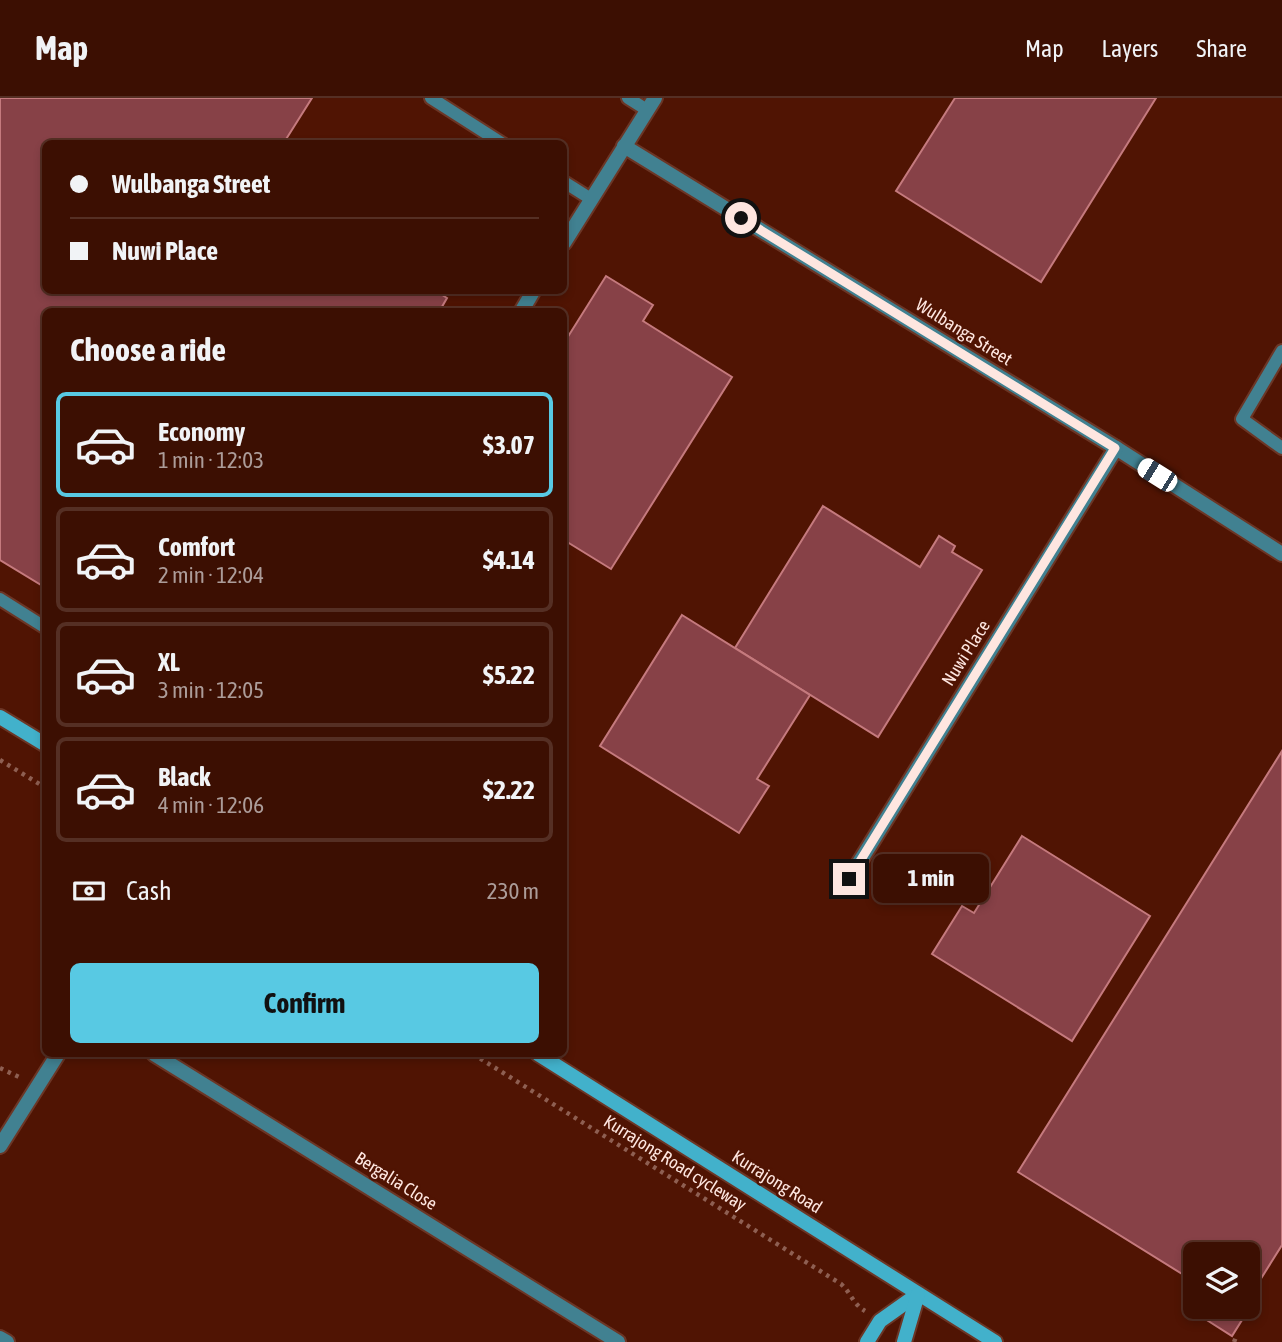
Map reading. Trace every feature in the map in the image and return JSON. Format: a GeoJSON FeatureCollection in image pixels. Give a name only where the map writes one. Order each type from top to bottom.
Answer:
{"type":"FeatureCollection","features":[{"type":"Feature","properties":{"kind":"main road"},"geometry":{"type":"LineString","coordinates":[[0,717],[42,743]]}},
{"type":"Feature","properties":{"kind":"main road","name":"Kurrajong Road"},"geometry":{"type":"LineString","coordinates":[[543,1057],[995,1342]]}},
{"type":"Feature","properties":{"kind":"main road"},"geometry":{"type":"LineString","coordinates":[[867,1342],[880,1321],[918,1294]]}},
{"type":"Feature","properties":{"kind":"main road"},"geometry":{"type":"LineString","coordinates":[[904,1342],[918,1294]]}},
{"type":"Feature","properties":{"kind":"street"},"geometry":{"type":"LineString","coordinates":[[567,238],[651,104]]}},
{"type":"Feature","properties":{"kind":"street","name":"Wulbanga Street"},"geometry":{"type":"LineString","coordinates":[[624,146],[1282,554]]}},
{"type":"Feature","properties":{"kind":"street","name":"Nuwi Place"},"geometry":{"type":"LineString","coordinates":[[849,879],[1115,448]]}},
{"type":"Feature","properties":{"kind":"street"},"geometry":{"type":"LineString","coordinates":[[0,1146],[56,1057]]}},
{"type":"Feature","properties":{"kind":"street","name":"Bergalia Close"},"geometry":{"type":"LineString","coordinates":[[159,1057],[618,1342]]}},
{"type":"Feature","properties":{"kind":"street"},"geometry":{"type":"LineString","coordinates":[[0,1338],[7,1342]]}},
{"type":"Feature","properties":{"kind":"lane"},"geometry":{"type":"LineString","coordinates":[[431,98],[497,140]]}},
{"type":"Feature","properties":{"kind":"lane"},"geometry":{"type":"LineString","coordinates":[[628,98],[651,104]]}},
{"type":"Feature","properties":{"kind":"lane"},"geometry":{"type":"LineString","coordinates":[[567,184],[591,199]]}},
{"type":"Feature","properties":{"kind":"lane"},"geometry":{"type":"LineString","coordinates":[[1282,351],[1242,419],[1282,448]]}},
{"type":"Feature","properties":{"kind":"lane"},"geometry":{"type":"LineString","coordinates":[[0,600],[42,626]]}},
{"type":"Feature","properties":{"kind":"path"},"geometry":{"type":"LineString","coordinates":[[0,760],[42,786]]}},
{"type":"Feature","properties":{"kind":"path","name":"Kurrajong Road cycleway"},"geometry":{"type":"LineString","coordinates":[[478,1057],[841,1284],[850,1293],[855,1305]]}},
{"type":"Feature","properties":{"kind":"building"},"geometry":{"type":"Polygon","coordinates":[[[0,98],[312,98],[286,140],[42,140],[42,294],[440,294],[447,298],[441,308],[42,308],[42,586],[0,560],[0,98]]]}},
{"type":"Feature","properties":{"kind":"building"},"geometry":{"type":"Polygon","coordinates":[[[955,98],[1156,98],[1041,282],[896,191],[955,98]]]}},
{"type":"Feature","properties":{"kind":"building"},"geometry":{"type":"Polygon","coordinates":[[[606,276],[653,305],[643,321],[732,377],[611,569],[567,542],[567,338],[606,276]]]}},
{"type":"Feature","properties":{"kind":"building"},"geometry":{"type":"Polygon","coordinates":[[[823,506],[920,567],[939,536],[955,546],[952,552],[982,570],[878,737],[735,648],[823,506]]]}},
{"type":"Feature","properties":{"kind":"building"},"geometry":{"type":"Polygon","coordinates":[[[682,615],[810,695],[757,779],[769,786],[739,833],[600,746],[682,615]]]}},
{"type":"Feature","properties":{"kind":"building"},"geometry":{"type":"Polygon","coordinates":[[[1282,751],[1282,1245],[1260,1280],[1260,1242],[1183,1242],[1183,1275],[1018,1172],[1282,751]]]}},
{"type":"Feature","properties":{"kind":"building"},"geometry":{"type":"Polygon","coordinates":[[[1022,836],[1150,916],[1072,1041],[932,954],[962,906],[974,913],[1022,836]]]}},
{"type":"Feature","properties":{"kind":"building"},"geometry":{"type":"Polygon","coordinates":[[[1205,1319],[1243,1319],[1232,1336],[1205,1319]]]}},
{"type":"Feature","properties":{"kind":"route"},"geometry":{"type":"LineString","coordinates":[[741,218],[1115,448],[849,879]]}}]}
